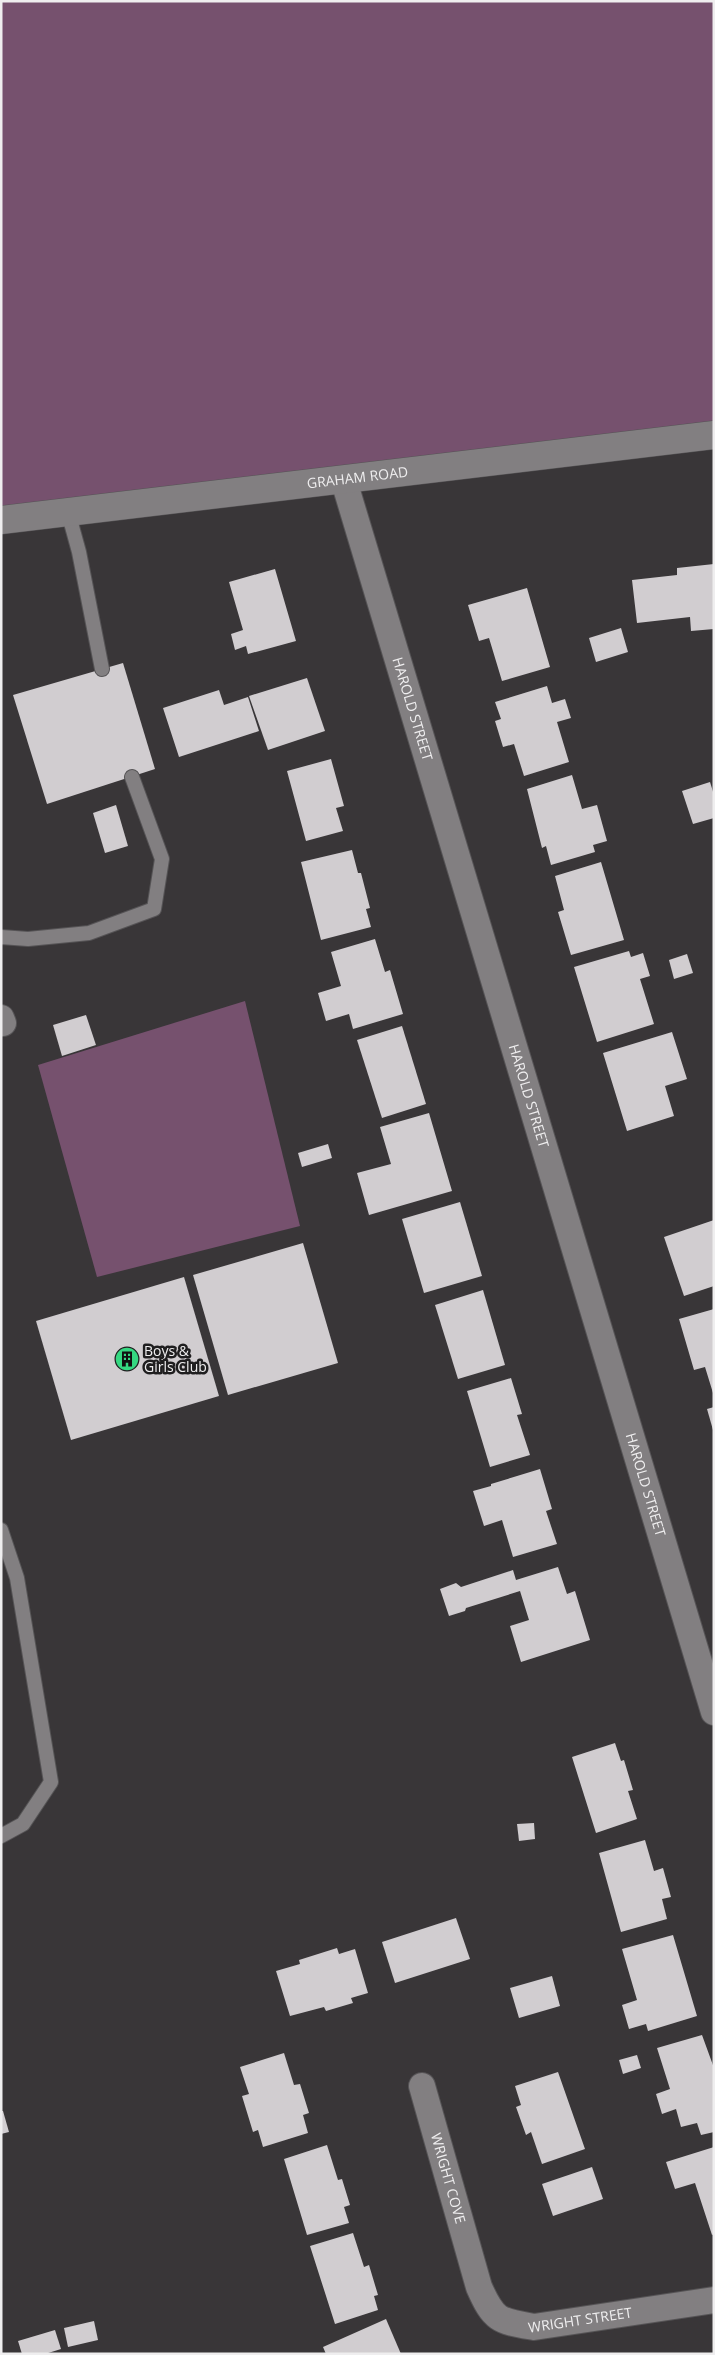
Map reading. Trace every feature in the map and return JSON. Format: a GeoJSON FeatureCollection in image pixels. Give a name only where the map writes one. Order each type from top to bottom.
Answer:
{"type":"FeatureCollection","features":[{"type":"Feature","properties":{"kind":"main road","name":"GRAHAM ROAD"},"geometry":{"type":"LineString","coordinates":[[1,520],[714,435]]}},
{"type":"Feature","properties":{"kind":"street","name":"HAROLD STREET"},"geometry":{"type":"LineString","coordinates":[[344,480],[714,1712]]}},
{"type":"Feature","properties":{"kind":"street","name":"WRIGHT COVE"},"geometry":{"type":"LineString","coordinates":[[422,2086],[475,2272]]}},
{"type":"Feature","properties":{"kind":"street","name":"WRIGHT STREET"},"geometry":{"type":"LineString","coordinates":[[475,2272],[488,2308],[505,2322],[534,2327],[714,2300]]}},
{"type":"Feature","properties":{"kind":"lane"},"geometry":{"type":"LineString","coordinates":[[68,512],[79,552],[102,669]]}},
{"type":"Feature","properties":{"kind":"lane"},"geometry":{"type":"LineString","coordinates":[[1,938],[28,939],[89,933],[154,909],[162,859],[132,777]]}},
{"type":"Feature","properties":{"kind":"lane"},"geometry":{"type":"LineString","coordinates":[[1,1530],[17,1578],[51,1782],[23,1824],[1,1836]]}},
{"type":"Feature","properties":{"kind":"shaded area"},"geometry":{"type":"Polygon","coordinates":[[[1,1],[714,1],[714,434],[1,518],[1,1]]]}},
{"type":"Feature","properties":{"kind":"shaded area"},"geometry":{"type":"Polygon","coordinates":[[[245,1001],[300,1226],[97,1277],[38,1065],[245,1001]]]}},
{"type":"Feature","properties":{"kind":"building"},"geometry":{"type":"Polygon","coordinates":[[[714,564],[714,629],[691,631],[690,617],[637,623],[632,580],[677,575],[677,568],[714,564]]]}},
{"type":"Feature","properties":{"kind":"building"},"geometry":{"type":"Polygon","coordinates":[[[275,569],[296,641],[248,654],[246,646],[235,650],[231,634],[243,630],[229,582],[275,569]]]}},
{"type":"Feature","properties":{"kind":"building"},"geometry":{"type":"Polygon","coordinates":[[[527,588],[550,667],[502,681],[489,638],[479,641],[468,605],[527,588]]]}},
{"type":"Feature","properties":{"kind":"building"},"geometry":{"type":"Polygon","coordinates":[[[621,628],[628,652],[596,662],[589,638],[621,628]]]}},
{"type":"Feature","properties":{"kind":"building"},"geometry":{"type":"Polygon","coordinates":[[[123,663],[155,769],[47,804],[13,695],[123,663]]]}},
{"type":"Feature","properties":{"kind":"building"},"geometry":{"type":"Polygon","coordinates":[[[307,678],[325,731],[268,750],[249,696],[307,678]]]}},
{"type":"Feature","properties":{"kind":"building"},"geometry":{"type":"Polygon","coordinates":[[[547,686],[552,703],[565,699],[571,718],[557,722],[569,762],[524,776],[514,744],[503,747],[495,721],[501,719],[495,702],[547,686]]]}},
{"type":"Feature","properties":{"kind":"building"},"geometry":{"type":"Polygon","coordinates":[[[219,690],[224,705],[248,697],[259,731],[179,757],[163,708],[219,690]]]}},
{"type":"Feature","properties":{"kind":"building"},"geometry":{"type":"Polygon","coordinates":[[[331,759],[344,806],[336,808],[343,831],[306,841],[287,771],[331,759]]]}},
{"type":"Feature","properties":{"kind":"building"},"geometry":{"type":"Polygon","coordinates":[[[572,775],[582,809],[597,805],[607,841],[593,845],[595,852],[551,865],[546,846],[542,848],[527,789],[572,775]]]}},
{"type":"Feature","properties":{"kind":"building"},"geometry":{"type":"Polygon","coordinates":[[[710,782],[714,795],[714,818],[693,824],[682,791],[710,782]]]}},
{"type":"Feature","properties":{"kind":"building"},"geometry":{"type":"Polygon","coordinates":[[[116,805],[128,846],[105,853],[93,813],[116,805]]]}},
{"type":"Feature","properties":{"kind":"building"},"geometry":{"type":"Polygon","coordinates":[[[352,850],[358,873],[361,873],[370,908],[366,909],[371,927],[321,940],[301,862],[352,850]]]}},
{"type":"Feature","properties":{"kind":"building"},"geometry":{"type":"Polygon","coordinates":[[[601,862],[624,940],[571,955],[558,912],[564,910],[555,876],[601,862]]]}},
{"type":"Feature","properties":{"kind":"building"},"geometry":{"type":"Polygon","coordinates":[[[375,939],[385,972],[390,970],[403,1014],[353,1029],[349,1014],[326,1021],[318,993],[341,986],[331,952],[375,939]]]}},
{"type":"Feature","properties":{"kind":"building"},"geometry":{"type":"Polygon","coordinates":[[[629,951],[631,957],[643,953],[650,976],[640,979],[654,1024],[597,1042],[574,967],[629,951]]]}},
{"type":"Feature","properties":{"kind":"building"},"geometry":{"type":"Polygon","coordinates":[[[687,954],[693,973],[674,979],[669,960],[687,954]]]}},
{"type":"Feature","properties":{"kind":"building"},"geometry":{"type":"Polygon","coordinates":[[[86,1015],[96,1045],[62,1056],[53,1025],[86,1015]]]}},
{"type":"Feature","properties":{"kind":"building"},"geometry":{"type":"Polygon","coordinates":[[[402,1026],[426,1104],[382,1118],[357,1040],[402,1026]]]}},
{"type":"Feature","properties":{"kind":"building"},"geometry":{"type":"Polygon","coordinates":[[[672,1032],[687,1079],[665,1086],[674,1116],[627,1131],[603,1053],[672,1032]]]}},
{"type":"Feature","properties":{"kind":"building"},"geometry":{"type":"Polygon","coordinates":[[[429,1113],[452,1191],[369,1215],[357,1173],[391,1164],[380,1127],[429,1113]]]}},
{"type":"Feature","properties":{"kind":"building"},"geometry":{"type":"Polygon","coordinates":[[[328,1144],[332,1158],[302,1167],[298,1153],[328,1144]]]}},
{"type":"Feature","properties":{"kind":"building"},"geometry":{"type":"Polygon","coordinates":[[[460,1202],[482,1276],[424,1293],[402,1219],[460,1202]]]}},
{"type":"Feature","properties":{"kind":"building"},"geometry":{"type":"Polygon","coordinates":[[[714,1220],[714,1286],[684,1296],[664,1237],[714,1220]]]}},
{"type":"Feature","properties":{"kind":"building"},"geometry":{"type":"Polygon","coordinates":[[[303,1243],[338,1363],[228,1395],[193,1275],[303,1243]]]}},
{"type":"Feature","properties":{"kind":"building","name":"Boys & Girls Club"},"geometry":{"type":"Polygon","coordinates":[[[184,1277],[219,1396],[71,1440],[36,1321],[184,1277]]]}},
{"type":"Feature","properties":{"kind":"building"},"geometry":{"type":"Polygon","coordinates":[[[483,1290],[505,1365],[458,1379],[435,1305],[483,1290]]]}},
{"type":"Feature","properties":{"kind":"building"},"geometry":{"type":"Polygon","coordinates":[[[714,1309],[713,1393],[705,1367],[694,1370],[679,1319],[714,1309]]]}},
{"type":"Feature","properties":{"kind":"building"},"geometry":{"type":"Polygon","coordinates":[[[511,1378],[522,1414],[517,1415],[530,1455],[490,1467],[467,1391],[511,1378]]]}},
{"type":"Feature","properties":{"kind":"building"},"geometry":{"type":"Polygon","coordinates":[[[714,1407],[714,1430],[713,1430],[707,1409],[714,1407]]]}},
{"type":"Feature","properties":{"kind":"building"},"geometry":{"type":"Polygon","coordinates":[[[540,1469],[552,1509],[546,1511],[557,1544],[513,1557],[502,1520],[484,1526],[473,1491],[540,1469]]]}},
{"type":"Feature","properties":{"kind":"building"},"geometry":{"type":"Polygon","coordinates":[[[558,1567],[567,1594],[575,1591],[590,1640],[521,1662],[510,1626],[529,1620],[520,1591],[466,1608],[465,1611],[449,1616],[440,1589],[456,1583],[461,1587],[513,1570],[516,1580],[558,1567]]]}},
{"type":"Feature","properties":{"kind":"building"},"geometry":{"type":"Polygon","coordinates":[[[615,1743],[621,1761],[624,1760],[633,1790],[628,1791],[637,1819],[596,1833],[572,1757],[615,1743]]]}},
{"type":"Feature","properties":{"kind":"building"},"geometry":{"type":"Polygon","coordinates":[[[534,1823],[535,1839],[519,1841],[517,1824],[534,1823]]]}},
{"type":"Feature","properties":{"kind":"building"},"geometry":{"type":"Polygon","coordinates":[[[645,1840],[654,1871],[663,1868],[671,1897],[662,1899],[667,1919],[621,1932],[599,1853],[645,1840]]]}},
{"type":"Feature","properties":{"kind":"building"},"geometry":{"type":"Polygon","coordinates":[[[456,1918],[470,1959],[395,1983],[382,1942],[456,1918]]]}},
{"type":"Feature","properties":{"kind":"building"},"geometry":{"type":"Polygon","coordinates":[[[673,1935],[697,2016],[648,2031],[646,2024],[629,2029],[622,2005],[637,2000],[622,1949],[673,1935]]]}},
{"type":"Feature","properties":{"kind":"building"},"geometry":{"type":"Polygon","coordinates":[[[337,1948],[339,1954],[355,1949],[368,1993],[351,1998],[353,2003],[326,2011],[324,2007],[290,2016],[276,1971],[300,1964],[299,1960],[337,1948]]]}},
{"type":"Feature","properties":{"kind":"building"},"geometry":{"type":"Polygon","coordinates":[[[552,1976],[560,2006],[519,2018],[510,1988],[552,1976]]]}},
{"type":"Feature","properties":{"kind":"building"},"geometry":{"type":"Polygon","coordinates":[[[702,2035],[714,2068],[714,2132],[701,2135],[697,2123],[681,2127],[676,2109],[662,2114],[656,2094],[670,2089],[657,2048],[702,2035]]]}},
{"type":"Feature","properties":{"kind":"building"},"geometry":{"type":"Polygon","coordinates":[[[284,2053],[294,2085],[300,2084],[309,2113],[303,2115],[308,2133],[263,2147],[258,2130],[253,2132],[242,2096],[249,2094],[240,2067],[284,2053]]]}},
{"type":"Feature","properties":{"kind":"building"},"geometry":{"type":"Polygon","coordinates":[[[637,2055],[641,2068],[623,2074],[619,2060],[637,2055]]]}},
{"type":"Feature","properties":{"kind":"building"},"geometry":{"type":"Polygon","coordinates":[[[558,2072],[585,2149],[542,2164],[531,2132],[526,2135],[516,2107],[521,2105],[515,2086],[558,2072]]]}},
{"type":"Feature","properties":{"kind":"building"},"geometry":{"type":"Polygon","coordinates":[[[1,2111],[3,2111],[9,2132],[1,2134],[1,2111]]]}},
{"type":"Feature","properties":{"kind":"building"},"geometry":{"type":"Polygon","coordinates":[[[327,2145],[338,2180],[342,2179],[350,2205],[344,2207],[349,2223],[307,2235],[284,2159],[327,2145]]]}},
{"type":"Feature","properties":{"kind":"building"},"geometry":{"type":"Polygon","coordinates":[[[714,2147],[714,2234],[712,2235],[695,2183],[675,2189],[666,2162],[714,2147]]]}},
{"type":"Feature","properties":{"kind":"building"},"geometry":{"type":"Polygon","coordinates":[[[592,2167],[603,2199],[553,2216],[542,2184],[592,2167]]]}},
{"type":"Feature","properties":{"kind":"building"},"geometry":{"type":"Polygon","coordinates":[[[353,2233],[364,2267],[369,2265],[378,2295],[374,2296],[378,2310],[335,2324],[310,2246],[353,2233]]]}},
{"type":"Feature","properties":{"kind":"building"},"geometry":{"type":"Polygon","coordinates":[[[386,2319],[401,2354],[326,2354],[323,2347],[386,2319]]]}},
{"type":"Feature","properties":{"kind":"building"},"geometry":{"type":"Polygon","coordinates":[[[94,2321],[98,2340],[68,2347],[64,2328],[94,2321]]]}},
{"type":"Feature","properties":{"kind":"building"},"geometry":{"type":"Polygon","coordinates":[[[55,2330],[61,2349],[45,2354],[22,2354],[18,2341],[55,2330]]]}},
{"type":"Feature","properties":{"kind":"place","name":"Boys & Girls Club"},"geometry":{"type":"Point","coordinates":[127,1359]}}]}
